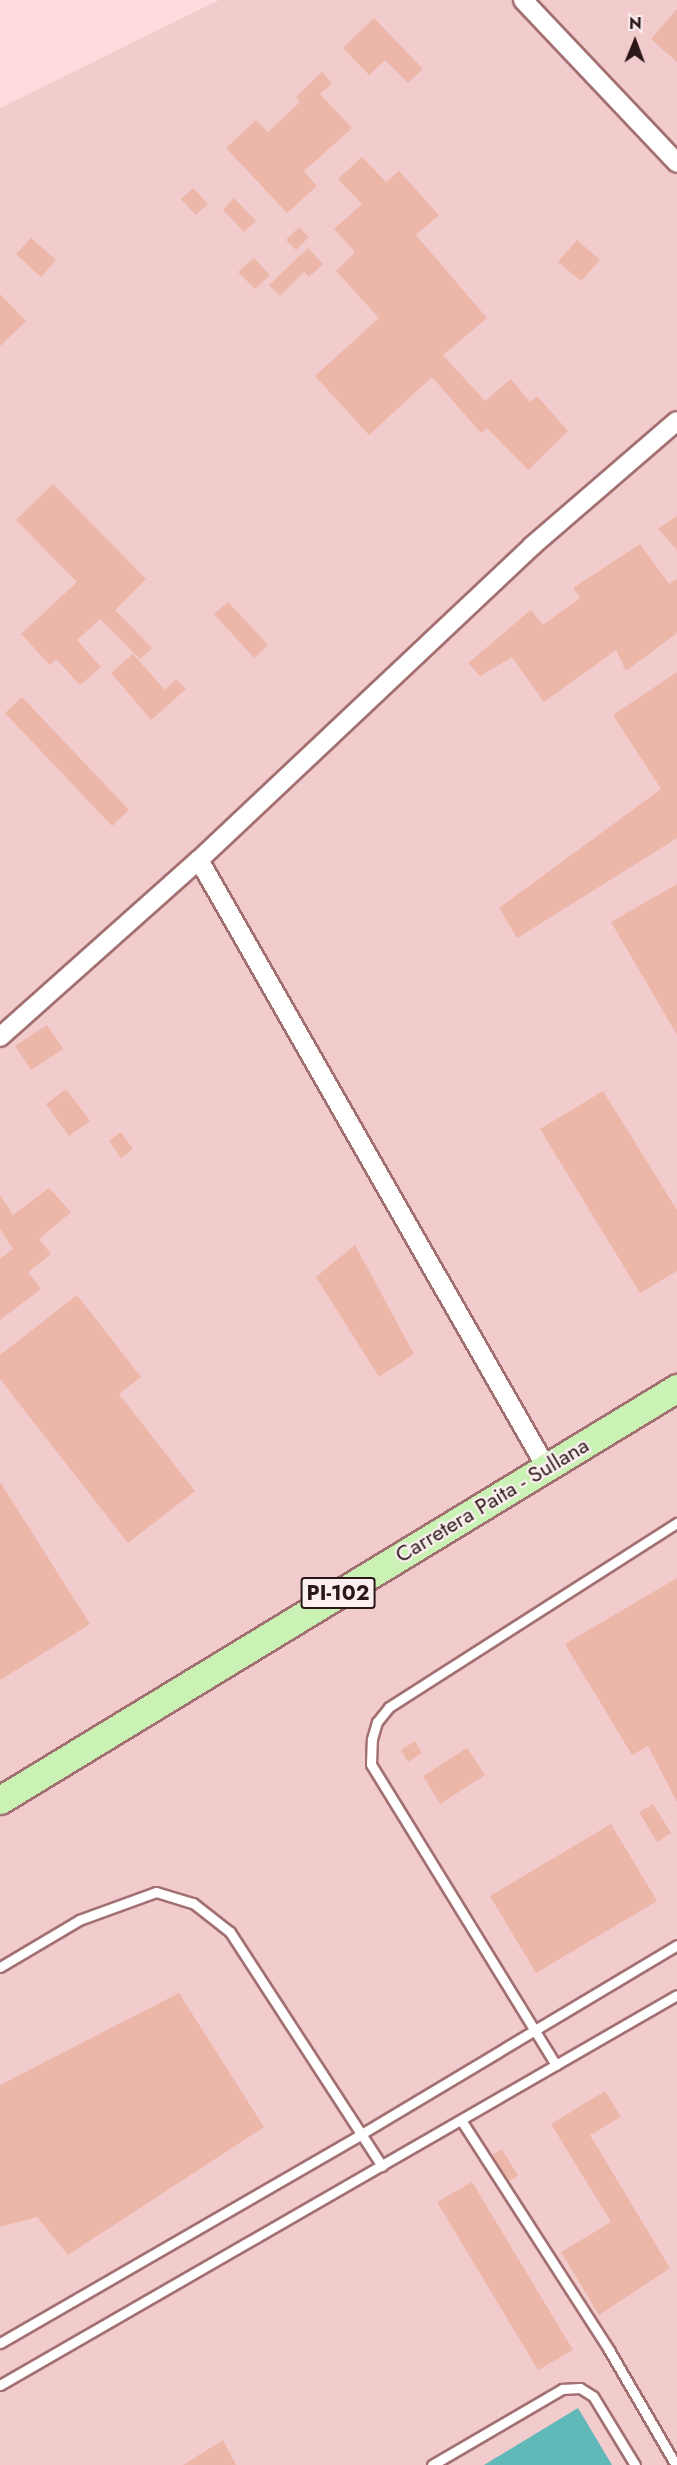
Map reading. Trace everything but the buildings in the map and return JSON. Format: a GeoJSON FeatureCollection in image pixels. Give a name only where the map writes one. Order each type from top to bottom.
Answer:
{"type":"FeatureCollection","features":[{"type":"Feature","properties":{"kind":"main road","name":"Carretera Paita - Sullana"},"geometry":{"type":"LineString","coordinates":[[0,1800],[677,1388]]}},
{"type":"Feature","properties":{"kind":"street"},"geometry":{"type":"LineString","coordinates":[[523,0],[677,163]]}},
{"type":"Feature","properties":{"kind":"street"},"geometry":{"type":"LineString","coordinates":[[0,1037],[199,860],[532,546],[677,420]]}},
{"type":"Feature","properties":{"kind":"street"},"geometry":{"type":"LineString","coordinates":[[199,860],[546,1467]]}},
{"type":"Feature","properties":{"kind":"lane"},"geometry":{"type":"LineString","coordinates":[[556,2065],[371,1764],[372,1739],[377,1722],[389,1707],[677,1523]]}},
{"type":"Feature","properties":{"kind":"lane"},"geometry":{"type":"LineString","coordinates":[[0,1967],[79,1920],[156,1892],[193,1903],[230,1932],[363,2133],[381,2166]]}},
{"type":"Feature","properties":{"kind":"lane"},"geometry":{"type":"LineString","coordinates":[[0,2343],[363,2133],[677,1945]]}},
{"type":"Feature","properties":{"kind":"lane"},"geometry":{"type":"LineString","coordinates":[[0,2385],[677,1995]]}},
{"type":"Feature","properties":{"kind":"lane"},"geometry":{"type":"LineString","coordinates":[[461,2120],[609,2350],[676,2465]]}},
{"type":"Feature","properties":{"kind":"lane"},"geometry":{"type":"LineString","coordinates":[[432,2465],[562,2389],[580,2388],[593,2396],[635,2465]]}},
{"type":"Feature","properties":{"kind":"shaded area"},"geometry":{"type":"Polygon","coordinates":[[[219,0],[677,0],[677,2465],[0,2465],[0,108],[219,0]]]}},
{"type":"Feature","properties":{"kind":"water"},"geometry":{"type":"Polygon","coordinates":[[[578,2408],[612,2465],[484,2465],[578,2408]]]}}]}
